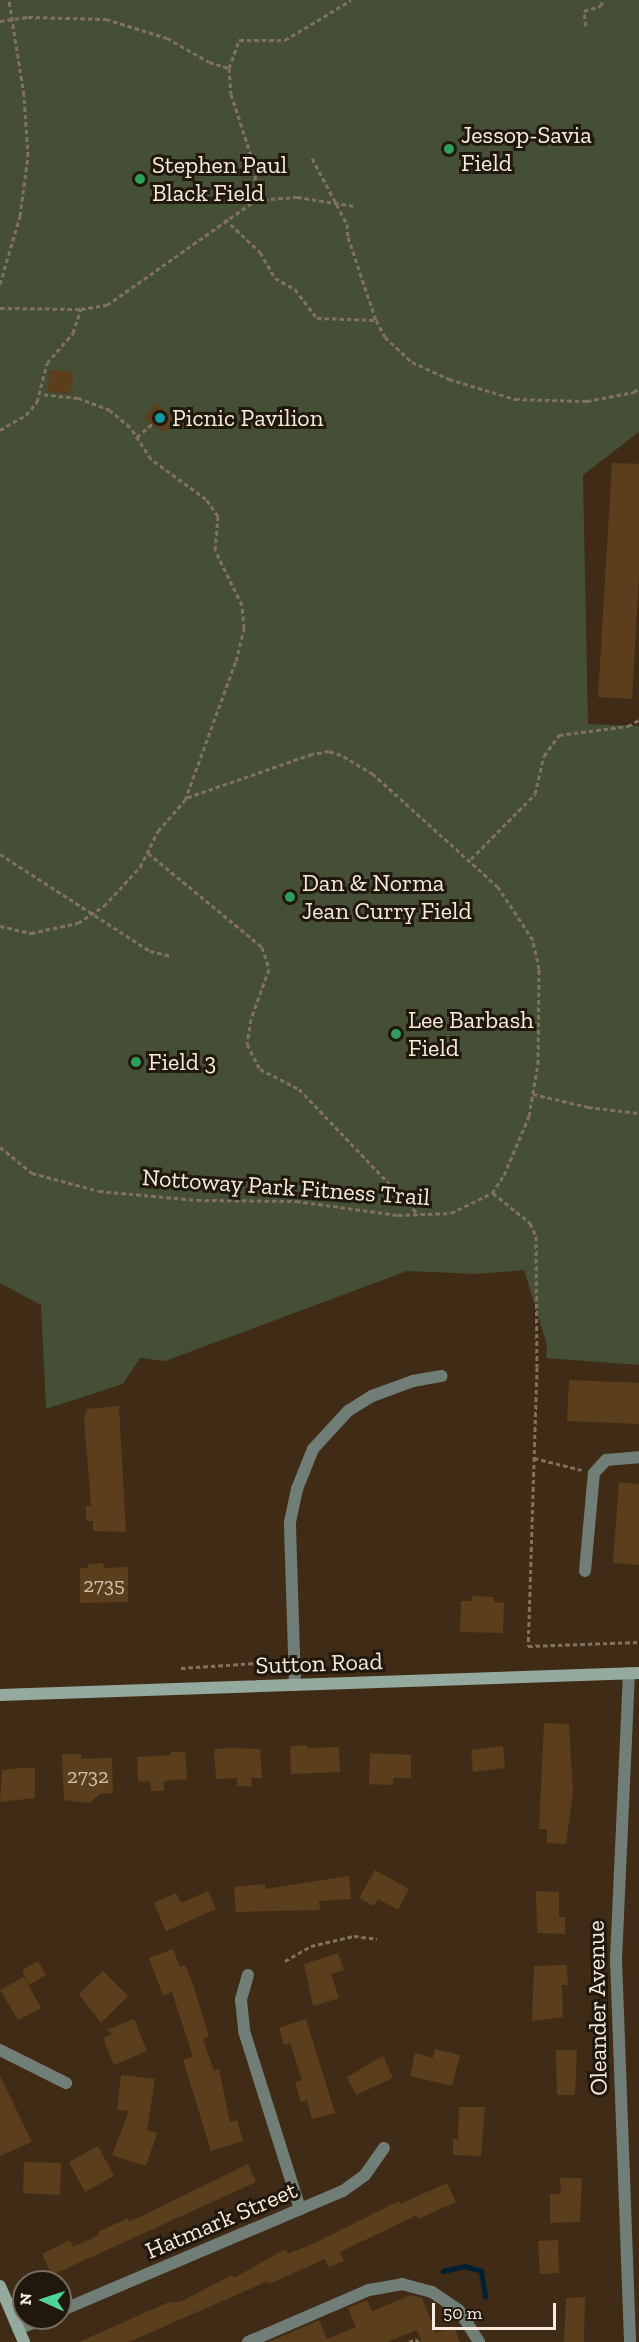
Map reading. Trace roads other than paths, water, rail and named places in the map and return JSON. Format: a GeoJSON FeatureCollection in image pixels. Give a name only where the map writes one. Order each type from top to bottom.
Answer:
{"type":"FeatureCollection","features":[{"type":"Feature","properties":{"kind":"street"},"geometry":{"type":"LineString","coordinates":[[295,1685],[290,1522],[297,1489],[313,1449],[348,1411],[372,1396],[414,1381],[442,1376]]}},
{"type":"Feature","properties":{"kind":"street"},"geometry":{"type":"LineString","coordinates":[[585,1571],[594,1473],[606,1460],[639,1456]]}},
{"type":"Feature","properties":{"kind":"street","name":"Sutton Road"},"geometry":{"type":"LineString","coordinates":[[0,1695],[634,1673]]}},
{"type":"Feature","properties":{"kind":"street","name":"Oleander Avenue"},"geometry":{"type":"LineString","coordinates":[[630,2342],[616,1959],[634,1673]]}},
{"type":"Feature","properties":{"kind":"street"},"geometry":{"type":"LineString","coordinates":[[248,1975],[241,2000],[244,2031],[300,2209]]}},
{"type":"Feature","properties":{"kind":"street"},"geometry":{"type":"LineString","coordinates":[[0,2050],[66,2083]]}},
{"type":"Feature","properties":{"kind":"street","name":"Hatmark Street"},"geometry":{"type":"LineString","coordinates":[[72,2307],[354,2184],[384,2148]]}},
{"type":"Feature","properties":{"kind":"street"},"geometry":{"type":"LineString","coordinates":[[248,2342],[369,2290],[402,2284],[432,2292],[459,2310],[479,2342]]}},
{"type":"Feature","properties":{"kind":"street"},"geometry":{"type":"LineString","coordinates":[[0,2286],[12,2315]]}},
{"type":"Feature","properties":{"kind":"waterway"},"geometry":{"type":"LineString","coordinates":[[443,2271],[464,2266],[481,2271],[485,2297]]}},
{"type":"Feature","properties":{"kind":"place","name":"Jessop-Savia Field"},"geometry":{"type":"Point","coordinates":[449,149]}},
{"type":"Feature","properties":{"kind":"place","name":"Stephen Paul Black Field"},"geometry":{"type":"Point","coordinates":[140,179]}},
{"type":"Feature","properties":{"kind":"place","name":"Picnic Pavilion"},"geometry":{"type":"Point","coordinates":[160,418]}},
{"type":"Feature","properties":{"kind":"place","name":"Dan & Norma Jean Curry Field"},"geometry":{"type":"Point","coordinates":[290,897]}},
{"type":"Feature","properties":{"kind":"place","name":"Lee Barbash Field"},"geometry":{"type":"Point","coordinates":[396,1034]}},
{"type":"Feature","properties":{"kind":"place","name":"Field 3"},"geometry":{"type":"Point","coordinates":[136,1062]}}]}
